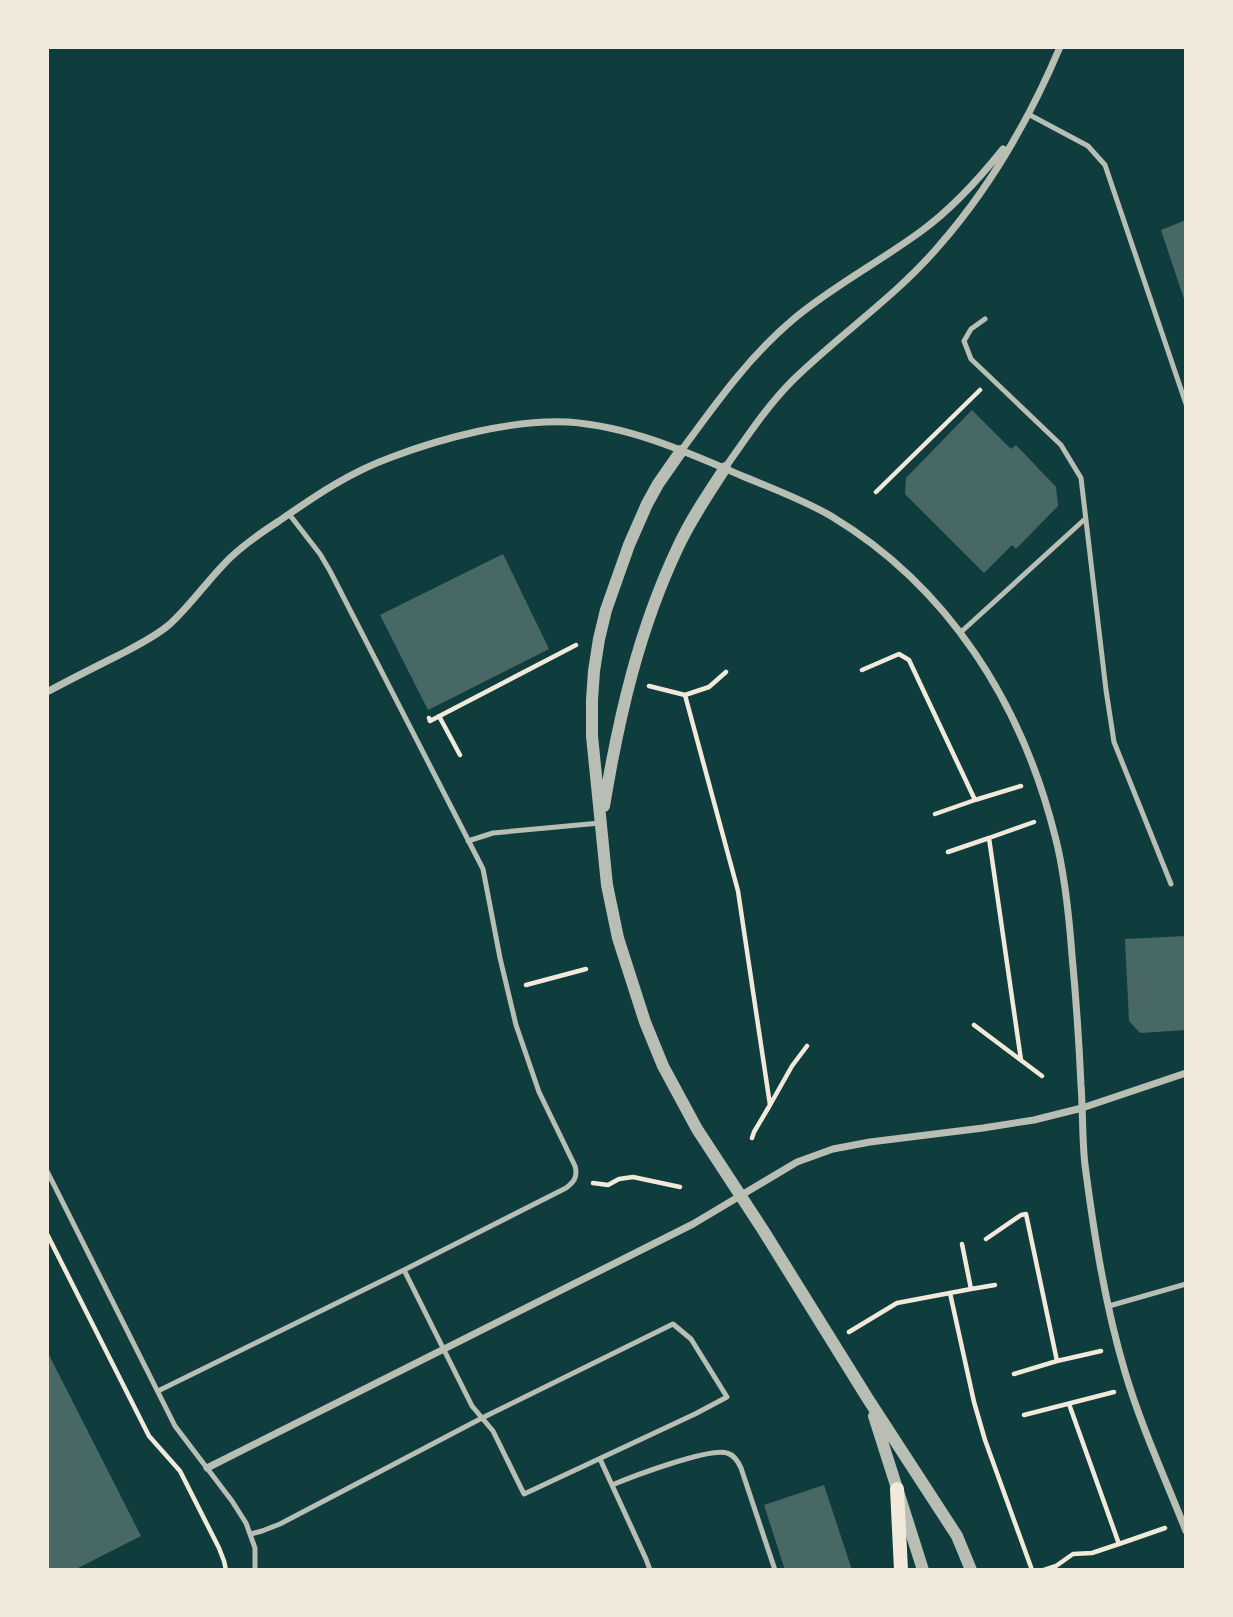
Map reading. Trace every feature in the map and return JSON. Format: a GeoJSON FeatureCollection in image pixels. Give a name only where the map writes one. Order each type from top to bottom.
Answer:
{"type":"FeatureCollection","features":[{"type":"Feature","properties":{"kind":"main road"},"geometry":{"type":"LineString","coordinates":[[897,1489],[901,1570]]}},
{"type":"Feature","properties":{"kind":"street"},"geometry":{"type":"LineString","coordinates":[[601,823],[632,669],[664,577],[698,509],[724,468],[791,382],[894,292],[938,248],[964,216],[1028,114],[1060,47]]}},
{"type":"Feature","properties":{"kind":"street"},"geometry":{"type":"LineString","coordinates":[[971,1570],[957,1536],[697,1129],[663,1066],[624,960],[612,911],[592,736],[592,700],[599,639],[606,610],[647,504],[681,451],[735,378],[770,340],[816,301],[922,231],[951,206],[1002,150],[1028,114]]}},
{"type":"Feature","properties":{"kind":"street"},"geometry":{"type":"LineString","coordinates":[[47,692],[145,641],[168,625],[233,555],[346,477],[395,455],[450,439],[520,424],[568,422],[633,434],[724,468],[815,507],[871,542],[915,581],[961,632],[991,676],[1017,725],[1039,780],[1056,840],[1067,908],[1084,1162],[1109,1306],[1132,1395],[1186,1531]]}},
{"type":"Feature","properties":{"kind":"street"},"geometry":{"type":"LineString","coordinates":[[207,1468],[693,1224],[789,1166],[833,1149],[870,1142],[1034,1120],[1082,1108],[1186,1073]]}},
{"type":"Feature","properties":{"kind":"street"},"geometry":{"type":"LineString","coordinates":[[868,1399],[923,1570]]}},
{"type":"Feature","properties":{"kind":"lane"},"geometry":{"type":"LineString","coordinates":[[1028,114],[1088,146],[1105,165],[1186,404]]}},
{"type":"Feature","properties":{"kind":"lane"},"geometry":{"type":"LineString","coordinates":[[985,319],[971,329],[964,341],[971,359],[1061,445],[1081,478],[1114,741],[1171,884]]}},
{"type":"Feature","properties":{"kind":"lane"},"geometry":{"type":"LineString","coordinates":[[158,1391],[566,1188],[575,1180],[576,1175],[575,1166],[540,1092],[516,1025],[483,869],[330,571],[289,514]]}},
{"type":"Feature","properties":{"kind":"lane"},"geometry":{"type":"LineString","coordinates":[[961,632],[1086,519]]}},
{"type":"Feature","properties":{"kind":"lane"},"geometry":{"type":"LineString","coordinates":[[468,841],[493,833],[601,823]]}},
{"type":"Feature","properties":{"kind":"lane"},"geometry":{"type":"LineString","coordinates":[[47,1171],[175,1426],[241,1513],[255,1548],[255,1570]]}},
{"type":"Feature","properties":{"kind":"lane"},"geometry":{"type":"LineString","coordinates":[[251,1534],[280,1524],[482,1418],[673,1324],[691,1339],[727,1396],[695,1414],[524,1494],[494,1431],[482,1418],[472,1406],[404,1270]]}},
{"type":"Feature","properties":{"kind":"lane"},"geometry":{"type":"LineString","coordinates":[[1109,1306],[1186,1284]]}},
{"type":"Feature","properties":{"kind":"lane"},"geometry":{"type":"LineString","coordinates":[[612,1485],[662,1466],[714,1452],[730,1454],[741,1468],[775,1570]]}},
{"type":"Feature","properties":{"kind":"lane"},"geometry":{"type":"LineString","coordinates":[[600,1459],[650,1570]]}},
{"type":"Feature","properties":{"kind":"path"},"geometry":{"type":"LineString","coordinates":[[876,492],[992,379]]}},
{"type":"Feature","properties":{"kind":"path"},"geometry":{"type":"LineString","coordinates":[[424,709],[430,721],[576,645]]}},
{"type":"Feature","properties":{"kind":"path"},"geometry":{"type":"LineString","coordinates":[[862,670],[899,654],[909,660],[975,800]]}},
{"type":"Feature","properties":{"kind":"path"},"geometry":{"type":"LineString","coordinates":[[652,687],[685,695],[709,687],[726,672]]}},
{"type":"Feature","properties":{"kind":"path"},"geometry":{"type":"LineString","coordinates":[[685,695],[738,891],[769,1105]]}},
{"type":"Feature","properties":{"kind":"path"},"geometry":{"type":"LineString","coordinates":[[439,716],[460,755]]}},
{"type":"Feature","properties":{"kind":"path"},"geometry":{"type":"LineString","coordinates":[[935,814],[1012,790]]}},
{"type":"Feature","properties":{"kind":"path"},"geometry":{"type":"LineString","coordinates":[[948,852],[1021,826]]}},
{"type":"Feature","properties":{"kind":"path"},"geometry":{"type":"LineString","coordinates":[[989,838],[1021,1060]]}},
{"type":"Feature","properties":{"kind":"path"},"geometry":{"type":"LineString","coordinates":[[525,985],[586,969]]}},
{"type":"Feature","properties":{"kind":"path"},"geometry":{"type":"LineString","coordinates":[[974,1025],[1042,1076]]}},
{"type":"Feature","properties":{"kind":"path"},"geometry":{"type":"LineString","coordinates":[[752,1138],[792,1066],[807,1046]]}},
{"type":"Feature","properties":{"kind":"path"},"geometry":{"type":"LineString","coordinates":[[608,1185],[619,1179],[633,1177],[680,1187]]}},
{"type":"Feature","properties":{"kind":"path"},"geometry":{"type":"LineString","coordinates":[[986,1239],[1026,1214],[1057,1361]]}},
{"type":"Feature","properties":{"kind":"path"},"geometry":{"type":"LineString","coordinates":[[47,1234],[149,1436],[180,1471],[219,1548],[226,1570]]}},
{"type":"Feature","properties":{"kind":"path"},"geometry":{"type":"LineString","coordinates":[[962,1244],[971,1289]]}},
{"type":"Feature","properties":{"kind":"path"},"geometry":{"type":"LineString","coordinates":[[867,1320],[897,1303],[995,1285]]}},
{"type":"Feature","properties":{"kind":"path"},"geometry":{"type":"LineString","coordinates":[[950,1293],[985,1440],[1032,1570]]}},
{"type":"Feature","properties":{"kind":"path"},"geometry":{"type":"LineString","coordinates":[[1014,1374],[1092,1354]]}},
{"type":"Feature","properties":{"kind":"path"},"geometry":{"type":"LineString","coordinates":[[1024,1415],[1103,1395]]}},
{"type":"Feature","properties":{"kind":"path"},"geometry":{"type":"LineString","coordinates":[[1069,1404],[1119,1544]]}},
{"type":"Feature","properties":{"kind":"path"},"geometry":{"type":"LineString","coordinates":[[1044,1570],[1056,1566],[1073,1554],[1092,1553],[1152,1533]]}},
{"type":"Feature","properties":{"kind":"building"},"geometry":{"type":"Polygon","coordinates":[[[1186,220],[1186,301],[1185,302],[1161,230],[1186,220]]]}},
{"type":"Feature","properties":{"kind":"building"},"geometry":{"type":"Polygon","coordinates":[[[972,410],[1011,449],[1016,445],[1056,487],[1058,506],[1016,549],[1012,545],[984,573],[905,494],[906,478],[972,410]]]}},
{"type":"Feature","properties":{"kind":"building"},"geometry":{"type":"Polygon","coordinates":[[[503,554],[549,649],[428,710],[380,615],[503,554]]]}},
{"type":"Feature","properties":{"kind":"building"},"geometry":{"type":"Polygon","coordinates":[[[1186,936],[1186,1030],[1140,1033],[1129,1021],[1125,939],[1186,936]]]}},
{"type":"Feature","properties":{"kind":"building"},"geometry":{"type":"Polygon","coordinates":[[[47,1351],[141,1536],[74,1570],[47,1570],[47,1351]]]}},
{"type":"Feature","properties":{"kind":"building"},"geometry":{"type":"Polygon","coordinates":[[[824,1485],[852,1570],[785,1570],[764,1505],[824,1485]]]}}]}
